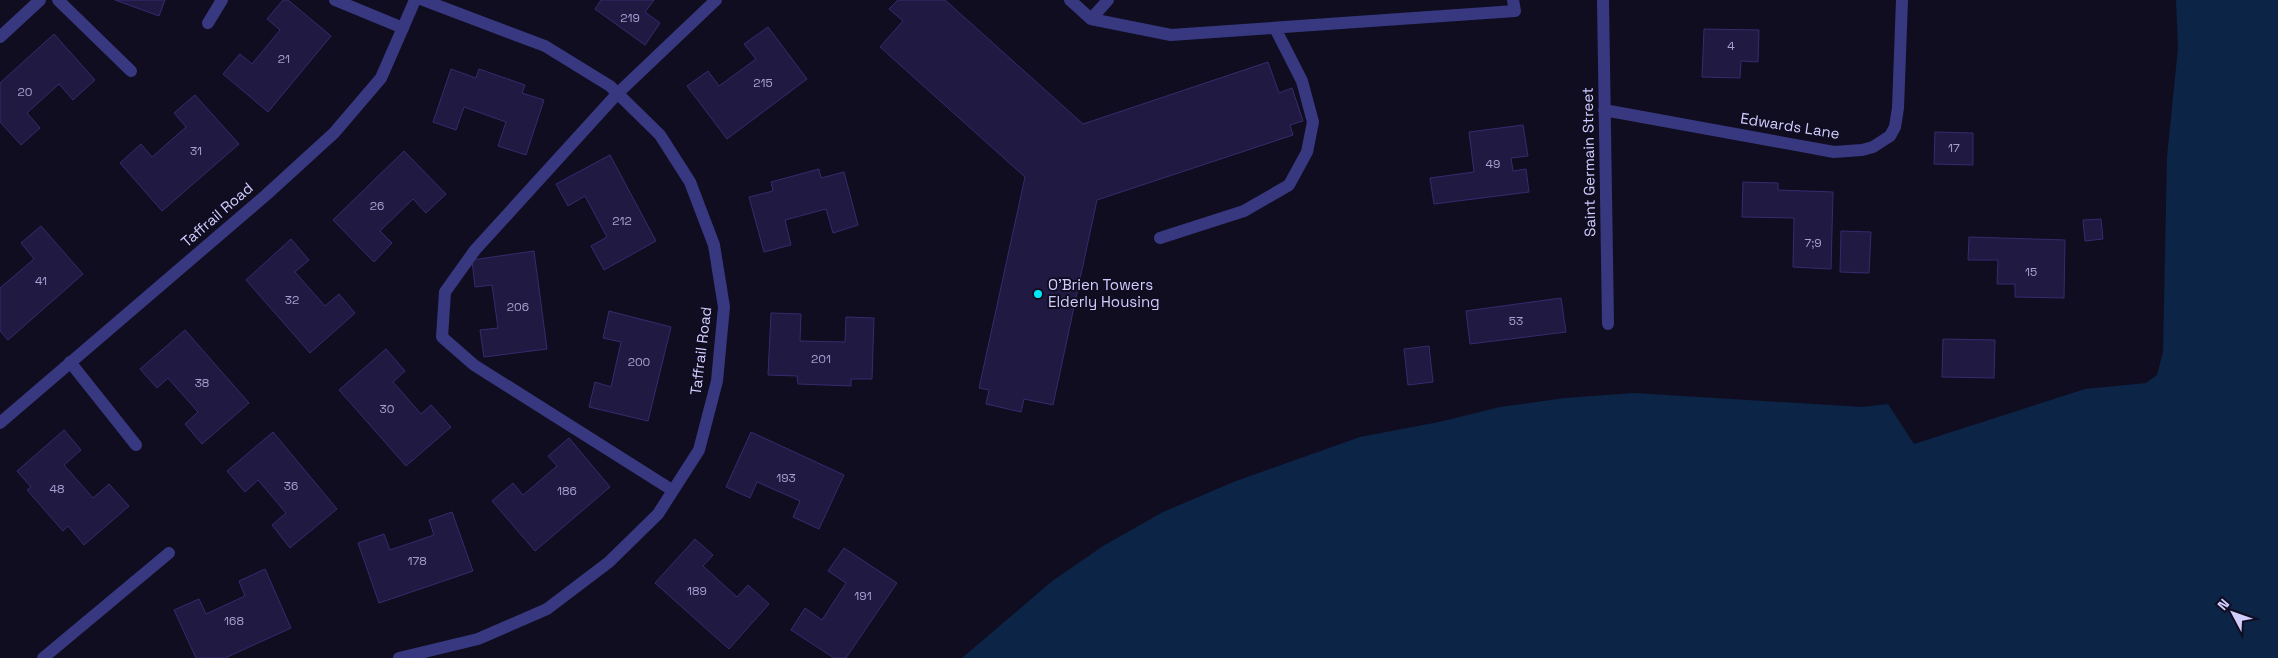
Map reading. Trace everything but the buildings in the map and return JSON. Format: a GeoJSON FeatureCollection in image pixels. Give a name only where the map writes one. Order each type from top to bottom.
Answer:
{"type":"FeatureCollection","features":[{"type":"Feature","properties":{"kind":"street"},"geometry":{"type":"LineString","coordinates":[[0,37],[40,0]]}},
{"type":"Feature","properties":{"kind":"street"},"geometry":{"type":"LineString","coordinates":[[58,0],[131,71]]}},
{"type":"Feature","properties":{"kind":"street"},"geometry":{"type":"LineString","coordinates":[[208,23],[222,0]]}},
{"type":"Feature","properties":{"kind":"street"},"geometry":{"type":"LineString","coordinates":[[334,0],[403,28]]}},
{"type":"Feature","properties":{"kind":"street","name":"Taffrail Road"},"geometry":{"type":"LineString","coordinates":[[0,422],[266,195],[334,132],[382,78],[415,0]]}},
{"type":"Feature","properties":{"kind":"street","name":"Taffrail Road"},"geometry":{"type":"LineString","coordinates":[[399,658],[478,639],[547,609],[609,562],[658,514],[699,450],[717,380],[724,307],[714,245],[690,182],[660,135],[610,86],[545,46],[423,0]]}},
{"type":"Feature","properties":{"kind":"street"},"geometry":{"type":"LineString","coordinates":[[672,490],[474,365],[442,337],[445,292],[475,250],[617,94],[716,0]]}},
{"type":"Feature","properties":{"kind":"street"},"geometry":{"type":"LineString","coordinates":[[1070,0],[1091,19],[1171,35],[1515,11],[1513,0]]}},
{"type":"Feature","properties":{"kind":"street"},"geometry":{"type":"LineString","coordinates":[[1091,19],[1108,0]]}},
{"type":"Feature","properties":{"kind":"street","name":"Saint Germain Street"},"geometry":{"type":"LineString","coordinates":[[1603,0],[1608,324]]}},
{"type":"Feature","properties":{"kind":"street","name":"Edwards Lane"},"geometry":{"type":"LineString","coordinates":[[1604,110],[1834,152],[1873,148],[1890,136],[1895,127],[1898,108],[1902,0]]}},
{"type":"Feature","properties":{"kind":"street"},"geometry":{"type":"LineString","coordinates":[[1160,238],[1244,211],[1289,185],[1307,152],[1313,122],[1302,81],[1275,28]]}},
{"type":"Feature","properties":{"kind":"street"},"geometry":{"type":"LineString","coordinates":[[70,362],[136,445]]}},
{"type":"Feature","properties":{"kind":"street"},"geometry":{"type":"LineString","coordinates":[[43,658],[169,553]]}},
{"type":"Feature","properties":{"kind":"water"},"geometry":{"type":"Polygon","coordinates":[[[2176,0],[2278,0],[2278,658],[962,658],[1051,582],[1103,546],[1163,512],[1236,481],[1360,437],[1439,422],[1500,407],[1565,398],[1634,393],[1862,407],[1888,404],[1914,444],[2085,389],[2146,383],[2157,375],[2163,352],[2167,157],[2178,48],[2176,0]]]}},
{"type":"Feature","properties":{"kind":"place","name":"O'Brien Towers Elderly Housing"},"geometry":{"type":"Point","coordinates":[1038,294]}}]}
